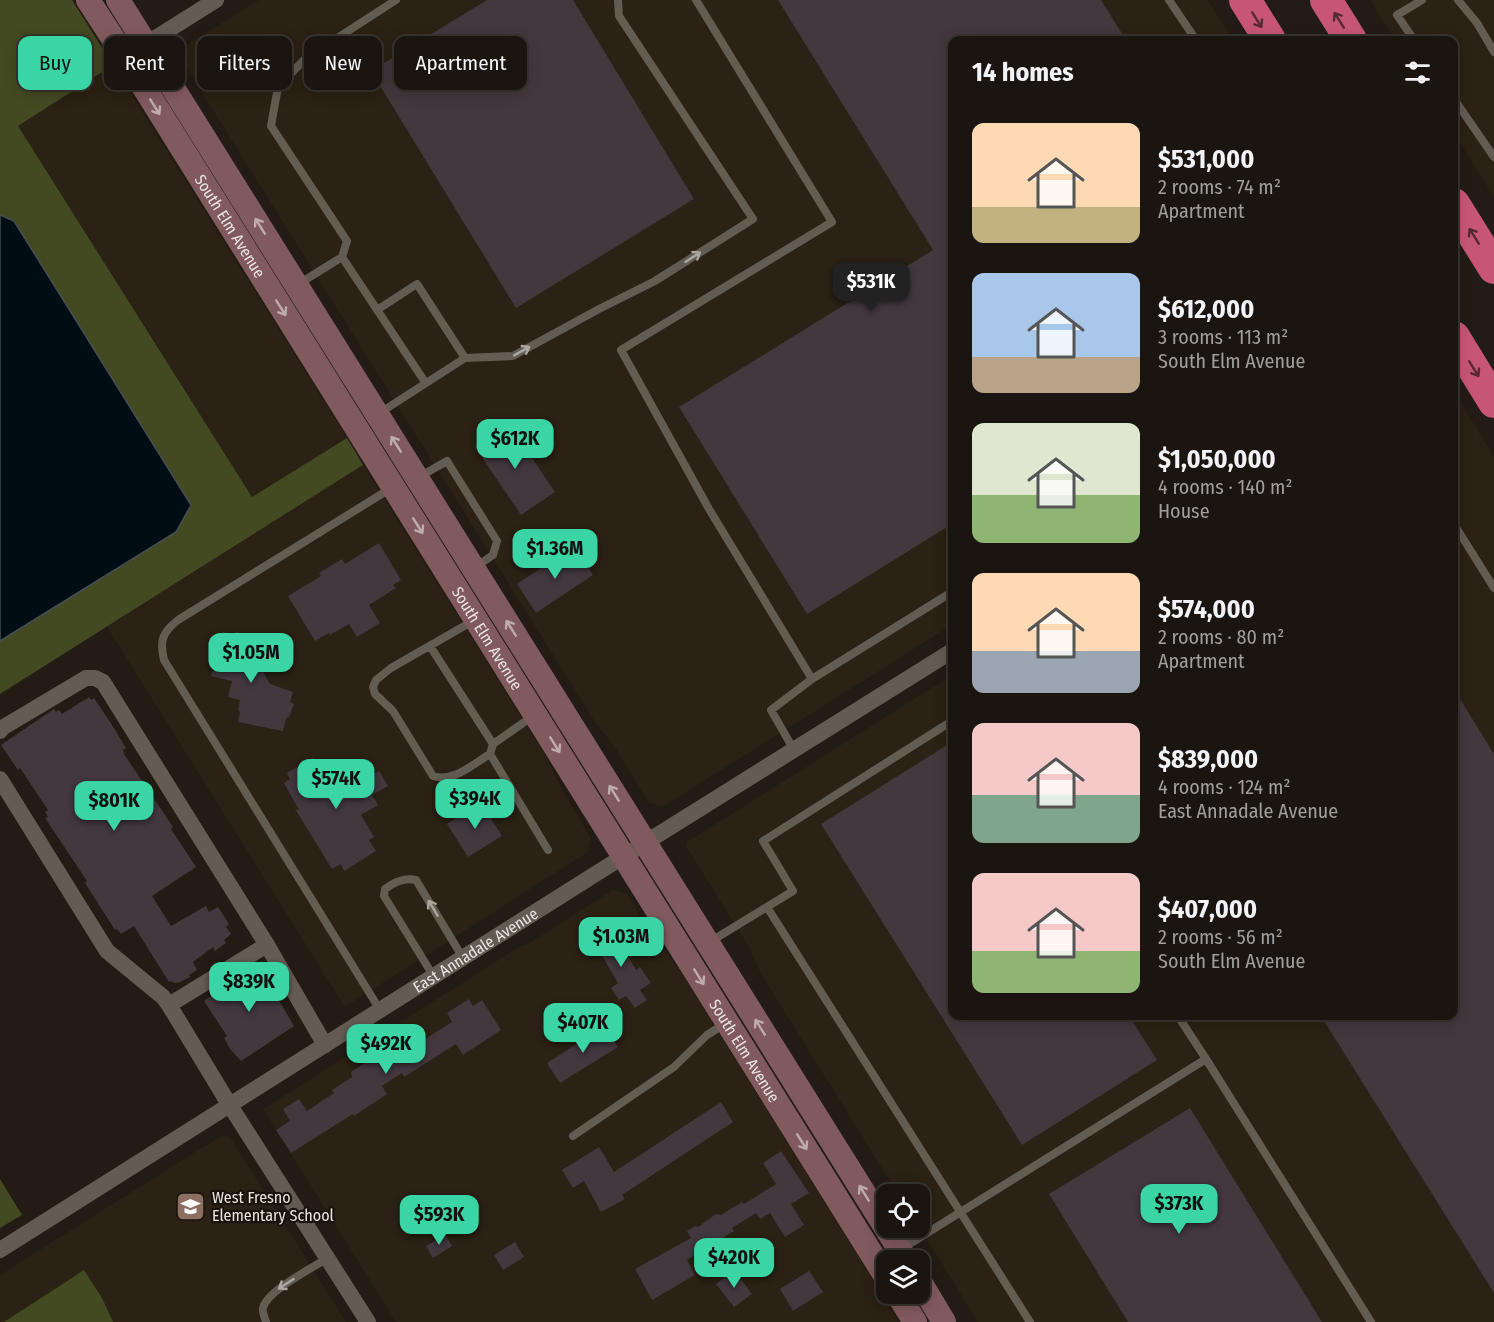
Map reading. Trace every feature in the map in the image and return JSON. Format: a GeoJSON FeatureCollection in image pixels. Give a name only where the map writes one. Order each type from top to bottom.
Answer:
{"type":"FeatureCollection","features":[{"type":"Feature","properties":{"kind":"highway"},"geometry":{"type":"LineString","coordinates":[[1245,0],[1268,36]]}},
{"type":"Feature","properties":{"kind":"highway"},"geometry":{"type":"LineString","coordinates":[[1326,0],[1348,36]]}},
{"type":"Feature","properties":{"kind":"highway"},"geometry":{"type":"LineString","coordinates":[[1458,210],[1494,268]]}},
{"type":"Feature","properties":{"kind":"highway"},"geometry":{"type":"LineString","coordinates":[[1458,343],[1494,402]]}},
{"type":"Feature","properties":{"kind":"main road","name":"South Elm Avenue"},"geometry":{"type":"LineString","coordinates":[[88,0],[111,36]]}},
{"type":"Feature","properties":{"kind":"main road","name":"South Elm Avenue"},"geometry":{"type":"LineString","coordinates":[[118,0],[141,36]]}},
{"type":"Feature","properties":{"kind":"main road","name":"South Elm Avenue"},"geometry":{"type":"LineString","coordinates":[[145,90],[876,1261]]}},
{"type":"Feature","properties":{"kind":"main road","name":"South Elm Avenue"},"geometry":{"type":"LineString","coordinates":[[175,90],[900,1250]]}},
{"type":"Feature","properties":{"kind":"main road"},"geometry":{"type":"LineString","coordinates":[[930,1299],[944,1322]]}},
{"type":"Feature","properties":{"kind":"main road"},"geometry":{"type":"LineString","coordinates":[[904,1304],[915,1322]]}},
{"type":"Feature","properties":{"kind":"street"},"geometry":{"type":"LineString","coordinates":[[159,36],[216,0]]}},
{"type":"Feature","properties":{"kind":"street","name":"East Annadale Avenue"},"geometry":{"type":"LineString","coordinates":[[0,1250],[645,842],[948,655]]}},
{"type":"Feature","properties":{"kind":"street"},"geometry":{"type":"LineString","coordinates":[[0,731],[86,678],[95,678],[103,682],[267,945],[325,1045]]}},
{"type":"Feature","properties":{"kind":"street"},"geometry":{"type":"LineString","coordinates":[[0,778],[101,942],[108,951],[163,997],[169,1005],[229,1104],[368,1322]]}},
{"type":"Feature","properties":{"kind":"street"},"geometry":{"type":"LineString","coordinates":[[169,1005],[267,945]]}},
{"type":"Feature","properties":{"kind":"lane"},"geometry":{"type":"LineString","coordinates":[[297,285],[342,257],[347,240],[271,126],[278,87],[304,59],[396,0]]}},
{"type":"Feature","properties":{"kind":"lane"},"geometry":{"type":"LineString","coordinates":[[377,414],[465,358],[513,356],[655,281],[753,219],[619,15],[618,0]]}},
{"type":"Feature","properties":{"kind":"lane"},"geometry":{"type":"LineString","coordinates":[[696,0],[832,222],[621,350],[709,509],[812,679]]}},
{"type":"Feature","properties":{"kind":"lane"},"geometry":{"type":"LineString","coordinates":[[1169,0],[1193,36]]}},
{"type":"Feature","properties":{"kind":"lane"},"geometry":{"type":"LineString","coordinates":[[1411,36],[1397,15],[1422,0]]}},
{"type":"Feature","properties":{"kind":"lane"},"geometry":{"type":"LineString","coordinates":[[1458,0],[1477,23],[1494,52]]}},
{"type":"Feature","properties":{"kind":"lane"},"geometry":{"type":"LineString","coordinates":[[1458,105],[1494,157]]}},
{"type":"Feature","properties":{"kind":"lane"},"geometry":{"type":"LineString","coordinates":[[342,257],[425,382]]}},
{"type":"Feature","properties":{"kind":"lane"},"geometry":{"type":"LineString","coordinates":[[377,310],[417,284],[465,358]]}},
{"type":"Feature","properties":{"kind":"lane"},"geometry":{"type":"LineString","coordinates":[[418,478],[447,461],[497,541],[494,555],[474,568]]}},
{"type":"Feature","properties":{"kind":"lane"},"geometry":{"type":"LineString","coordinates":[[380,1010],[164,660],[162,639],[167,629],[178,620],[393,487]]}},
{"type":"Feature","properties":{"kind":"lane"},"geometry":{"type":"LineString","coordinates":[[1458,530],[1494,588]]}},
{"type":"Feature","properties":{"kind":"lane"},"geometry":{"type":"LineString","coordinates":[[794,750],[771,710],[812,679],[948,594]]}},
{"type":"Feature","properties":{"kind":"lane"},"geometry":{"type":"LineString","coordinates":[[476,619],[391,668],[376,680],[373,687],[375,694],[393,711],[433,776],[440,779],[455,775],[490,754],[493,744],[536,715]]}},
{"type":"Feature","properties":{"kind":"lane"},"geometry":{"type":"LineString","coordinates":[[430,646],[493,744]]}},
{"type":"Feature","properties":{"kind":"lane"},"geometry":{"type":"LineString","coordinates":[[708,943],[793,891],[763,841],[948,724]]}},
{"type":"Feature","properties":{"kind":"lane"},"geometry":{"type":"LineString","coordinates":[[490,754],[548,850]]}},
{"type":"Feature","properties":{"kind":"lane"},"geometry":{"type":"LineString","coordinates":[[434,977],[384,896],[385,889],[395,882],[409,878],[416,880],[463,958]]}},
{"type":"Feature","properties":{"kind":"lane"},"geometry":{"type":"LineString","coordinates":[[767,907],[1030,1322]]}},
{"type":"Feature","properties":{"kind":"lane"},"geometry":{"type":"LineString","coordinates":[[1181,1020],[1371,1322]]}},
{"type":"Feature","properties":{"kind":"lane"},"geometry":{"type":"LineString","coordinates":[[573,1136],[674,1067],[707,1035],[727,1023]]}},
{"type":"Feature","properties":{"kind":"lane"},"geometry":{"type":"LineString","coordinates":[[910,1250],[961,1212],[1206,1059]]}},
{"type":"Feature","properties":{"kind":"lane"},"geometry":{"type":"LineString","coordinates":[[266,1322],[262,1309],[267,1299],[327,1258]]}},
{"type":"Feature","properties":{"kind":"shaded area"},"geometry":{"type":"Polygon","coordinates":[[[259,0],[1208,0],[1230,36],[948,36],[948,628],[664,806],[649,803],[616,749],[595,722],[200,90],[292,90],[292,36],[201,36],[259,0]]]}},
{"type":"Feature","properties":{"kind":"shaded area"},"geometry":{"type":"Polygon","coordinates":[[[1370,0],[1494,0],[1494,197],[1458,139],[1458,36],[1392,36],[1370,0]]]}},
{"type":"Feature","properties":{"kind":"shaded area"},"geometry":{"type":"Polygon","coordinates":[[[197,38],[197,84],[185,65],[186,45],[197,38]]]}},
{"type":"Feature","properties":{"kind":"shaded area"},"geometry":{"type":"Polygon","coordinates":[[[104,71],[104,90],[129,90],[347,438],[252,497],[17,125],[73,90],[92,90],[92,78],[104,71]]]}},
{"type":"Feature","properties":{"kind":"shaded area"},"geometry":{"type":"Polygon","coordinates":[[[0,215],[14,221],[191,505],[176,532],[0,641],[0,215]]]}},
{"type":"Feature","properties":{"kind":"shaded area"},"geometry":{"type":"Polygon","coordinates":[[[1458,398],[1494,457],[1494,1322],[978,1322],[926,1238],[930,1238],[930,1184],[892,1184],[761,974],[749,947],[686,846],[687,842],[948,678],[948,1020],[1458,1020],[1458,398]]]}},
{"type":"Feature","properties":{"kind":"shaded area"},"geometry":{"type":"Polygon","coordinates":[[[363,465],[546,757],[565,795],[591,838],[588,852],[345,1007],[107,627],[363,465]]]}},
{"type":"Feature","properties":{"kind":"shaded area"},"geometry":{"type":"Polygon","coordinates":[[[613,890],[627,894],[655,941],[683,975],[876,1285],[876,1304],[888,1304],[899,1322],[396,1322],[263,1109],[524,944],[526,945],[613,890]]]}},
{"type":"Feature","properties":{"kind":"shaded area","name":"West Fresno Elementary School"},"geometry":{"type":"Polygon","coordinates":[[[222,1135],[230,1137],[346,1322],[0,1322],[0,1275],[222,1135]]]}},
{"type":"Feature","properties":{"kind":"green space"},"geometry":{"type":"Polygon","coordinates":[[[0,0],[72,0],[104,51],[104,71],[92,78],[92,36],[18,36],[18,90],[74,90],[18,126],[252,497],[347,438],[363,465],[0,694],[0,0]]]}},
{"type":"Feature","properties":{"kind":"green space"},"geometry":{"type":"Polygon","coordinates":[[[0,1179],[22,1215],[0,1228],[0,1179]]]}},
{"type":"Feature","properties":{"kind":"green space"},"geometry":{"type":"Polygon","coordinates":[[[84,1270],[102,1298],[113,1322],[4,1322],[84,1270]]]}},
{"type":"Feature","properties":{"kind":"building"},"geometry":{"type":"Polygon","coordinates":[[[487,0],[573,0],[694,199],[516,308],[382,89],[382,64],[394,57],[394,90],[527,90],[527,36],[428,36],[487,0]]]}},
{"type":"Feature","properties":{"kind":"building"},"geometry":{"type":"Polygon","coordinates":[[[778,0],[1101,0],[1124,36],[948,36],[948,526],[807,614],[679,407],[933,250],[778,0]]]}},
{"type":"Feature","properties":{"kind":"building"},"geometry":{"type":"Polygon","coordinates":[[[509,424],[555,492],[521,515],[475,447],[509,424]]]}},
{"type":"Feature","properties":{"kind":"building"},"geometry":{"type":"Polygon","coordinates":[[[379,543],[401,580],[393,585],[396,588],[369,605],[380,623],[357,637],[349,624],[315,641],[288,596],[321,576],[319,573],[342,559],[345,564],[379,543]]]}},
{"type":"Feature","properties":{"kind":"building"},"geometry":{"type":"Polygon","coordinates":[[[574,546],[593,575],[536,613],[517,584],[574,546]]]}},
{"type":"Feature","properties":{"kind":"building"},"geometry":{"type":"Polygon","coordinates":[[[223,632],[248,635],[248,638],[259,641],[255,659],[270,684],[293,692],[290,702],[294,704],[289,717],[286,718],[283,731],[238,722],[240,700],[228,697],[232,681],[211,676],[223,632]]]}},
{"type":"Feature","properties":{"kind":"building"},"geometry":{"type":"Polygon","coordinates":[[[1458,696],[1494,754],[1494,1293],[1323,1020],[1458,1020],[1458,696]]]}},
{"type":"Feature","properties":{"kind":"building"},"geometry":{"type":"Polygon","coordinates":[[[89,697],[91,700],[94,698],[112,725],[126,748],[123,750],[124,754],[173,827],[171,829],[196,867],[152,896],[171,926],[206,906],[209,912],[218,907],[229,924],[226,927],[231,934],[224,940],[226,943],[215,951],[213,947],[193,962],[197,970],[180,982],[169,982],[134,926],[121,934],[117,929],[115,930],[85,883],[87,881],[45,818],[48,817],[45,812],[48,810],[20,768],[18,770],[1,745],[54,709],[56,712],[59,710],[62,714],[89,697]]]}},
{"type":"Feature","properties":{"kind":"building"},"geometry":{"type":"Polygon","coordinates":[[[948,745],[948,1020],[1132,1020],[1157,1060],[1022,1145],[821,824],[948,745]]]}},
{"type":"Feature","properties":{"kind":"building"},"geometry":{"type":"Polygon","coordinates":[[[313,758],[319,767],[328,762],[339,780],[356,769],[363,780],[379,771],[388,786],[372,795],[378,805],[361,815],[374,837],[369,840],[376,851],[344,871],[341,864],[332,869],[295,809],[299,810],[284,783],[290,779],[287,773],[313,758]]]}},
{"type":"Feature","properties":{"kind":"building"},"geometry":{"type":"Polygon","coordinates":[[[481,803],[502,836],[468,857],[447,824],[481,803]]]}},
{"type":"Feature","properties":{"kind":"building"},"geometry":{"type":"Polygon","coordinates":[[[610,925],[636,970],[640,967],[651,983],[640,990],[647,1000],[635,1008],[626,996],[619,1000],[611,988],[618,983],[591,937],[610,925]]]}},
{"type":"Feature","properties":{"kind":"building"},"geometry":{"type":"Polygon","coordinates":[[[259,965],[294,1026],[241,1061],[230,1049],[224,1038],[227,1036],[204,1001],[259,965]]]}},
{"type":"Feature","properties":{"kind":"building"},"geometry":{"type":"Polygon","coordinates":[[[469,999],[473,1006],[482,1000],[501,1030],[463,1055],[456,1044],[404,1077],[402,1073],[382,1086],[387,1094],[291,1153],[276,1130],[290,1121],[283,1109],[299,1099],[307,1111],[334,1093],[332,1090],[352,1077],[351,1072],[374,1057],[381,1067],[452,1022],[447,1013],[469,999]]]}},
{"type":"Feature","properties":{"kind":"building"},"geometry":{"type":"Polygon","coordinates":[[[603,1024],[618,1047],[560,1083],[547,1063],[603,1024]]]}},
{"type":"Feature","properties":{"kind":"building"},"geometry":{"type":"Polygon","coordinates":[[[721,1102],[733,1122],[622,1195],[625,1199],[601,1212],[584,1181],[573,1188],[562,1170],[599,1147],[614,1172],[721,1102]]]}},
{"type":"Feature","properties":{"kind":"building"},"geometry":{"type":"Polygon","coordinates":[[[1190,1108],[1322,1322],[1128,1322],[1049,1194],[1190,1108]]]}},
{"type":"Feature","properties":{"kind":"building"},"geometry":{"type":"Polygon","coordinates":[[[781,1151],[809,1193],[791,1204],[804,1225],[785,1237],[770,1213],[760,1219],[756,1213],[732,1228],[734,1231],[687,1260],[695,1275],[652,1300],[635,1269],[691,1238],[687,1231],[695,1226],[698,1227],[716,1214],[721,1215],[742,1202],[744,1204],[776,1184],[763,1163],[781,1151]]]}},
{"type":"Feature","properties":{"kind":"building"},"geometry":{"type":"Polygon","coordinates":[[[445,1235],[452,1246],[433,1258],[426,1246],[445,1235]]]}},
{"type":"Feature","properties":{"kind":"building"},"geometry":{"type":"Polygon","coordinates":[[[515,1242],[524,1257],[503,1270],[494,1255],[515,1242]]]}},
{"type":"Feature","properties":{"kind":"building"},"geometry":{"type":"Polygon","coordinates":[[[734,1270],[752,1294],[734,1307],[716,1284],[734,1270]]]}},
{"type":"Feature","properties":{"kind":"building"},"geometry":{"type":"Polygon","coordinates":[[[809,1271],[823,1292],[793,1311],[780,1289],[809,1271]]]}},
{"type":"Feature","properties":{"kind":"place","name":"West Fresno Elementary School"},"geometry":{"type":"Point","coordinates":[191,1206]}}]}
